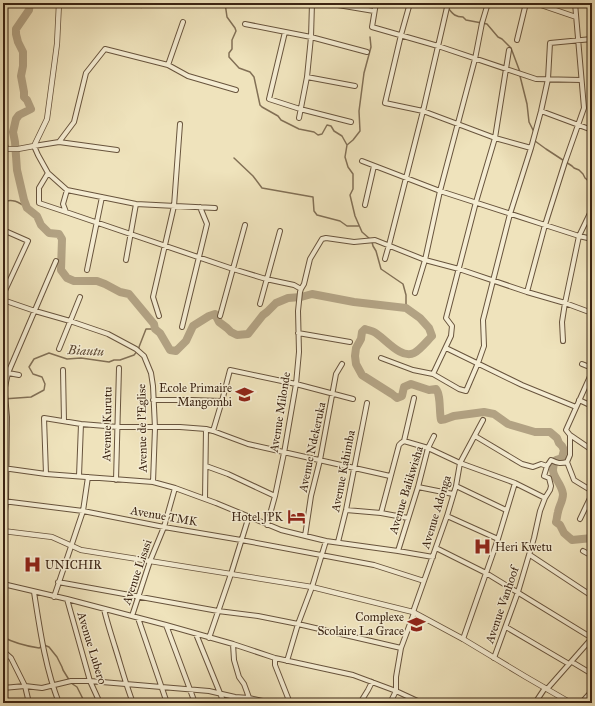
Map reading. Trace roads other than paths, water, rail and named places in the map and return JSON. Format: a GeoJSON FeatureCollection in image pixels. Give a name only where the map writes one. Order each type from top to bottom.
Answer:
{"type":"FeatureCollection","features":[{"type":"Feature","properties":{"kind":"street"},"geometry":{"type":"LineString","coordinates":[[59,3],[57,44],[47,119],[34,146],[48,173],[67,190],[136,204],[215,208]]}},
{"type":"Feature","properties":{"kind":"street"},"geometry":{"type":"LineString","coordinates":[[299,118],[307,77],[311,37],[312,3]]}},
{"type":"Feature","properties":{"kind":"street"},"geometry":{"type":"LineString","coordinates":[[326,3],[374,11]]}},
{"type":"Feature","properties":{"kind":"street"},"geometry":{"type":"LineString","coordinates":[[376,3],[372,27],[438,46],[536,79],[582,80]]}},
{"type":"Feature","properties":{"kind":"street"},"geometry":{"type":"LineString","coordinates":[[410,3],[385,103],[423,111],[495,138],[531,148]]}},
{"type":"Feature","properties":{"kind":"street"},"geometry":{"type":"LineString","coordinates":[[384,259],[389,245],[423,111],[448,3]]}},
{"type":"Feature","properties":{"kind":"street"},"geometry":{"type":"LineString","coordinates":[[415,293],[425,260],[440,191],[488,3]]}},
{"type":"Feature","properties":{"kind":"street"},"geometry":{"type":"LineString","coordinates":[[517,40],[526,3]]}},
{"type":"Feature","properties":{"kind":"street"},"geometry":{"type":"LineString","coordinates":[[535,3],[576,17]]}},
{"type":"Feature","properties":{"kind":"street"},"geometry":{"type":"LineString","coordinates":[[527,292],[545,225],[565,161],[584,108],[575,3]]}},
{"type":"Feature","properties":{"kind":"street"},"geometry":{"type":"LineString","coordinates":[[168,65],[183,22]]}},
{"type":"Feature","properties":{"kind":"street"},"geometry":{"type":"LineString","coordinates":[[245,24],[311,37],[366,52]]}},
{"type":"Feature","properties":{"kind":"street"},"geometry":{"type":"LineString","coordinates":[[285,32],[269,99],[300,110],[351,122]]}},
{"type":"Feature","properties":{"kind":"street"},"geometry":{"type":"LineString","coordinates":[[381,358],[413,370],[433,374],[459,389],[466,391],[484,346],[483,320],[510,214],[541,111],[548,79],[550,43],[592,39]]}},
{"type":"Feature","properties":{"kind":"street"},"geometry":{"type":"LineString","coordinates":[[59,142],[74,122],[86,73],[105,49],[168,65],[188,76],[236,90]]}},
{"type":"Feature","properties":{"kind":"street"},"geometry":{"type":"LineString","coordinates":[[433,374],[451,336],[452,326],[446,318],[476,202],[495,138],[508,50]]}},
{"type":"Feature","properties":{"kind":"street"},"geometry":{"type":"LineString","coordinates":[[307,77],[355,86]]}},
{"type":"Feature","properties":{"kind":"street"},"geometry":{"type":"LineString","coordinates":[[541,111],[592,130]]}},
{"type":"Feature","properties":{"kind":"street"},"geometry":{"type":"LineString","coordinates":[[159,316],[153,297],[174,206],[180,124]]}},
{"type":"Feature","properties":{"kind":"street"},"geometry":{"type":"LineString","coordinates":[[3,138],[5,148],[12,149],[59,142],[117,150]]}},
{"type":"Feature","properties":{"kind":"street"},"geometry":{"type":"LineString","coordinates":[[362,162],[440,191],[592,239]]}},
{"type":"Feature","properties":{"kind":"street"},"geometry":{"type":"LineString","coordinates":[[365,205],[374,166]]}},
{"type":"Feature","properties":{"kind":"street"},"geometry":{"type":"LineString","coordinates":[[48,173],[39,188],[39,203],[233,269],[266,279],[294,285],[300,291]]}},
{"type":"Feature","properties":{"kind":"street"},"geometry":{"type":"LineString","coordinates":[[66,212],[63,204],[67,190]]}},
{"type":"Feature","properties":{"kind":"street"},"geometry":{"type":"LineString","coordinates":[[87,270],[102,197]]}},
{"type":"Feature","properties":{"kind":"street"},"geometry":{"type":"LineString","coordinates":[[126,260],[136,204]]}},
{"type":"Feature","properties":{"kind":"street"},"geometry":{"type":"LineString","coordinates":[[182,327],[207,224],[200,207]]}},
{"type":"Feature","properties":{"kind":"street"},"geometry":{"type":"LineString","coordinates":[[563,341],[562,322],[579,236],[592,209]]}},
{"type":"Feature","properties":{"kind":"street"},"geometry":{"type":"LineString","coordinates":[[220,316],[245,225]]}},
{"type":"Feature","properties":{"kind":"street"},"geometry":{"type":"LineString","coordinates":[[3,230],[28,241],[3,295]]}},
{"type":"Feature","properties":{"kind":"street"},"geometry":{"type":"LineString","coordinates":[[260,304],[280,231]]}},
{"type":"Feature","properties":{"kind":"street","name":"Avenue Milonde"},"geometry":{"type":"LineString","coordinates":[[267,524],[275,496],[284,453],[296,384],[298,352],[298,301],[310,259],[322,239],[326,238],[354,242],[375,240],[389,245]]}},
{"type":"Feature","properties":{"kind":"street"},"geometry":{"type":"LineString","coordinates":[[389,245],[425,260],[494,280],[592,313]]}},
{"type":"Feature","properties":{"kind":"street"},"geometry":{"type":"LineString","coordinates":[[56,261],[8,373],[4,392],[7,417],[3,531],[52,537],[81,550],[312,588],[413,613],[463,639],[571,703]]}},
{"type":"Feature","properties":{"kind":"street"},"geometry":{"type":"LineString","coordinates":[[59,349],[80,297]]}},
{"type":"Feature","properties":{"kind":"street"},"geometry":{"type":"LineString","coordinates":[[3,300],[35,312],[70,321]]}},
{"type":"Feature","properties":{"kind":"street","name":"Avenue de l'Eglise"},"geometry":{"type":"LineString","coordinates":[[70,321],[108,334],[138,350],[144,356],[151,373],[153,386],[155,428],[153,482]]}},
{"type":"Feature","properties":{"kind":"street"},"geometry":{"type":"LineString","coordinates":[[298,333],[350,342]]}},
{"type":"Feature","properties":{"kind":"street"},"geometry":{"type":"LineString","coordinates":[[446,348],[522,385],[576,406]]}},
{"type":"Feature","properties":{"kind":"street","name":"Avenue Ndekeruka"},"geometry":{"type":"LineString","coordinates":[[305,536],[336,374],[342,364]]}},
{"type":"Feature","properties":{"kind":"street"},"geometry":{"type":"LineString","coordinates":[[582,364],[592,368]]}},
{"type":"Feature","properties":{"kind":"street","name":"Avenue Kurutu"},"geometry":{"type":"LineString","coordinates":[[116,480],[119,368]]}},
{"type":"Feature","properties":{"kind":"street"},"geometry":{"type":"LineString","coordinates":[[63,370],[64,421]]}},
{"type":"Feature","properties":{"kind":"street"},"geometry":{"type":"LineString","coordinates":[[213,431],[230,370],[296,384],[353,399]]}},
{"type":"Feature","properties":{"kind":"street"},"geometry":{"type":"LineString","coordinates":[[3,372],[19,375]]}},
{"type":"Feature","properties":{"kind":"street"},"geometry":{"type":"LineString","coordinates":[[592,372],[566,430],[570,435],[592,450]]}},
{"type":"Feature","properties":{"kind":"street"},"geometry":{"type":"LineString","coordinates":[[381,513],[399,445],[404,441],[414,398]]}},
{"type":"Feature","properties":{"kind":"street"},"geometry":{"type":"LineString","coordinates":[[153,400],[222,401]]}},
{"type":"Feature","properties":{"kind":"street"},"geometry":{"type":"LineString","coordinates":[[579,400],[592,406]]}},
{"type":"Feature","properties":{"kind":"street","name":"Avenue Kahimba"},"geometry":{"type":"LineString","coordinates":[[338,542],[346,510],[367,403]]}},
{"type":"Feature","properties":{"kind":"street"},"geometry":{"type":"LineString","coordinates":[[46,474],[44,418],[81,424],[118,427],[180,427],[206,429],[248,444],[390,476]]}},
{"type":"Feature","properties":{"kind":"street","name":"Avenue Adonga"},"geometry":{"type":"LineString","coordinates":[[396,691],[396,677],[401,648],[447,516],[456,486],[460,462],[483,420]]}},
{"type":"Feature","properties":{"kind":"street"},"geometry":{"type":"LineString","coordinates":[[79,476],[81,424]]}},
{"type":"Feature","properties":{"kind":"street"},"geometry":{"type":"LineString","coordinates":[[205,499],[206,429]]}},
{"type":"Feature","properties":{"kind":"street"},"geometry":{"type":"LineString","coordinates":[[570,435],[570,455],[567,462],[574,480],[592,493],[580,519]]}},
{"type":"Feature","properties":{"kind":"street","name":"Avenue Balikwisha"},"geometry":{"type":"LineString","coordinates":[[398,551],[418,487],[428,448],[434,436]]}},
{"type":"Feature","properties":{"kind":"street"},"geometry":{"type":"LineString","coordinates":[[475,436],[522,464],[533,467],[541,464],[547,466],[551,460],[558,463],[567,462]]}},
{"type":"Feature","properties":{"kind":"street"},"geometry":{"type":"LineString","coordinates":[[404,441],[428,448],[515,483],[545,498]]}},
{"type":"Feature","properties":{"kind":"street"},"geometry":{"type":"LineString","coordinates":[[206,466],[228,474],[275,496]]}},
{"type":"Feature","properties":{"kind":"street","name":"Avenue Vanhoof"},"geometry":{"type":"LineString","coordinates":[[494,658],[530,555],[540,511],[550,490],[551,486],[549,478],[544,476],[547,466]]}},
{"type":"Feature","properties":{"kind":"street"},"geometry":{"type":"LineString","coordinates":[[5,469],[46,474],[153,482],[205,499],[281,530],[326,541],[433,557]]}},
{"type":"Feature","properties":{"kind":"street"},"geometry":{"type":"LineString","coordinates":[[54,597],[83,511],[88,477]]}},
{"type":"Feature","properties":{"kind":"street"},"geometry":{"type":"LineString","coordinates":[[463,639],[498,539],[515,483]]}},
{"type":"Feature","properties":{"kind":"street"},"geometry":{"type":"LineString","coordinates":[[456,486],[506,510]]}},
{"type":"Feature","properties":{"kind":"street"},"geometry":{"type":"LineString","coordinates":[[418,487],[453,494]]}},
{"type":"Feature","properties":{"kind":"street","name":"Avenue Lisasi"},"geometry":{"type":"LineString","coordinates":[[132,616],[150,561],[164,527],[175,488]]}},
{"type":"Feature","properties":{"kind":"street","name":"Avenue TMK"},"geometry":{"type":"LineString","coordinates":[[4,501],[83,511],[374,565],[424,581]]}},
{"type":"Feature","properties":{"kind":"street"},"geometry":{"type":"LineString","coordinates":[[346,510],[381,513],[408,518]]}},
{"type":"Feature","properties":{"kind":"street"},"geometry":{"type":"LineString","coordinates":[[209,638],[249,516]]}},
{"type":"Feature","properties":{"kind":"street"},"geometry":{"type":"LineString","coordinates":[[447,516],[498,539]]}},
{"type":"Feature","properties":{"kind":"street"},"geometry":{"type":"LineString","coordinates":[[287,661],[298,624],[312,588],[326,541]]}},
{"type":"Feature","properties":{"kind":"street"},"geometry":{"type":"LineString","coordinates":[[436,548],[486,573],[592,638],[535,703]]}},
{"type":"Feature","properties":{"kind":"street"},"geometry":{"type":"LineString","coordinates":[[583,551],[592,556]]}},
{"type":"Feature","properties":{"kind":"street"},"geometry":{"type":"LineString","coordinates":[[530,555],[592,596]]}},
{"type":"Feature","properties":{"kind":"street"},"geometry":{"type":"LineString","coordinates":[[58,582],[218,611],[258,616],[401,648]]}},
{"type":"Feature","properties":{"kind":"street"},"geometry":{"type":"LineString","coordinates":[[3,584],[104,608],[232,644],[275,658],[353,675],[396,691],[420,703]]}},
{"type":"Feature","properties":{"kind":"street"},"geometry":{"type":"LineString","coordinates":[[34,592],[43,645],[52,686],[58,703]]}},
{"type":"Feature","properties":{"kind":"street","name":"Avenue Lubero"},"geometry":{"type":"LineString","coordinates":[[67,599],[90,681],[100,703]]}},
{"type":"Feature","properties":{"kind":"street"},"geometry":{"type":"LineString","coordinates":[[104,608],[106,621],[133,703]]}},
{"type":"Feature","properties":{"kind":"street","name":"Avenue Lisasi"},"geometry":{"type":"LineString","coordinates":[[138,618],[167,703]]}},
{"type":"Feature","properties":{"kind":"street"},"geometry":{"type":"LineString","coordinates":[[166,625],[195,703]]}},
{"type":"Feature","properties":{"kind":"street"},"geometry":{"type":"LineString","coordinates":[[506,627],[592,674]]}},
{"type":"Feature","properties":{"kind":"street"},"geometry":{"type":"LineString","coordinates":[[196,634],[224,703]]}},
{"type":"Feature","properties":{"kind":"street"},"geometry":{"type":"LineString","coordinates":[[232,644],[234,660],[239,677],[244,684],[251,703]]}},
{"type":"Feature","properties":{"kind":"street"},"geometry":{"type":"LineString","coordinates":[[3,651],[11,658],[24,686],[29,703]]}},
{"type":"Feature","properties":{"kind":"street"},"geometry":{"type":"LineString","coordinates":[[275,658],[275,665],[290,703]]}},
{"type":"Feature","properties":{"kind":"street"},"geometry":{"type":"LineString","coordinates":[[3,688],[24,686],[42,688],[70,681],[90,681],[209,691],[236,697],[278,703]]}},
{"type":"Feature","properties":{"kind":"street"},"geometry":{"type":"LineString","coordinates":[[360,703],[372,682]]}},
{"type":"Feature","properties":{"kind":"street"},"geometry":{"type":"LineString","coordinates":[[390,703],[396,691]]}},
{"type":"Feature","properties":{"kind":"street"},"geometry":{"type":"LineString","coordinates":[[581,703],[592,691]]}},
{"type":"Feature","properties":{"kind":"waterway"},"geometry":{"type":"LineString","coordinates":[[30,3],[29,10],[16,29],[18,42],[23,52],[21,76],[24,97],[31,109],[19,115],[16,119],[13,132],[17,170],[27,208],[37,216],[41,225],[49,233],[59,234],[62,239],[61,270],[67,278],[74,281],[97,281],[120,292],[129,294],[154,324],[155,329],[160,333],[170,350],[176,351],[186,341],[193,326],[209,316],[215,314],[219,322],[237,335],[248,334],[263,315],[276,303],[288,298],[312,294],[354,302],[406,308],[420,318],[429,328],[432,336],[419,350],[409,354],[398,351],[378,335],[365,329],[362,332],[361,339],[356,348],[355,356],[356,364],[362,375],[397,398],[402,396],[404,387],[411,384],[429,390],[436,389],[438,392],[441,420],[454,416],[484,412],[494,414],[508,424],[535,432],[550,432],[557,438],[564,450],[562,458],[556,460],[553,470],[563,494],[556,522],[560,525],[564,533],[572,540],[592,538]]}},
{"type":"Feature","properties":{"kind":"waterway"},"geometry":{"type":"LineString","coordinates":[[225,3],[227,17],[236,31],[232,40],[232,49],[229,53],[229,57],[239,68],[250,72],[254,77],[260,105],[278,116],[281,120],[299,129],[314,132],[318,135],[322,134],[327,125],[331,126],[334,131],[342,136],[347,145],[345,157],[348,167],[353,174],[353,189],[350,195],[355,216],[362,232],[370,239]]}},
{"type":"Feature","properties":{"kind":"waterway"},"geometry":{"type":"LineString","coordinates":[[448,8],[454,15],[463,17],[466,20],[487,24],[498,37],[511,48],[520,72]]}},
{"type":"Feature","properties":{"kind":"waterway"},"geometry":{"type":"LineString","coordinates":[[347,145],[360,131],[359,111],[364,73],[371,47],[370,37]]}},
{"type":"Feature","properties":{"kind":"waterway"},"geometry":{"type":"LineString","coordinates":[[520,76],[527,104],[529,122],[534,132]]}},
{"type":"Feature","properties":{"kind":"waterway"},"geometry":{"type":"LineString","coordinates":[[535,139],[535,141],[546,149],[579,170],[592,184]]}},
{"type":"Feature","properties":{"kind":"waterway"},"geometry":{"type":"LineString","coordinates":[[234,158],[253,176],[262,188],[313,197],[314,211],[317,215],[340,221],[347,226],[359,226]]}},
{"type":"Feature","properties":{"kind":"waterway"},"geometry":{"type":"LineString","coordinates":[[3,202],[9,200],[15,201],[27,208]]}},
{"type":"Feature","properties":{"kind":"waterway"},"geometry":{"type":"LineString","coordinates":[[372,242],[381,269],[403,284],[406,295],[406,308]]}},
{"type":"Feature","properties":{"kind":"waterway","name":"Biautu"},"geometry":{"type":"LineString","coordinates":[[3,399],[31,397],[44,390],[45,384],[42,377],[33,374],[29,367],[34,359],[49,353],[67,359],[81,358],[109,362],[120,360],[134,355],[139,349],[146,329],[155,329]]}},
{"type":"Feature","properties":{"kind":"waterway"},"geometry":{"type":"LineString","coordinates":[[3,637],[16,643],[29,646],[39,648],[41,645],[44,645],[49,647],[57,657],[71,683],[77,687],[84,701],[87,703]]}},
{"type":"Feature","properties":{"kind":"place","name":"Ecole Primaire Mangombi"},"geometry":{"type":"Point","coordinates":[245,395]}},
{"type":"Feature","properties":{"kind":"place","name":"Hotel JPK"},"geometry":{"type":"Point","coordinates":[296,517]}},
{"type":"Feature","properties":{"kind":"place","name":"Heri Kwetu"},"geometry":{"type":"Point","coordinates":[482,547]}},
{"type":"Feature","properties":{"kind":"place","name":"UNICHIR"},"geometry":{"type":"Point","coordinates":[32,565]}},
{"type":"Feature","properties":{"kind":"place","name":"Complexe Scolaire La Grace"},"geometry":{"type":"Point","coordinates":[417,624]}}]}
